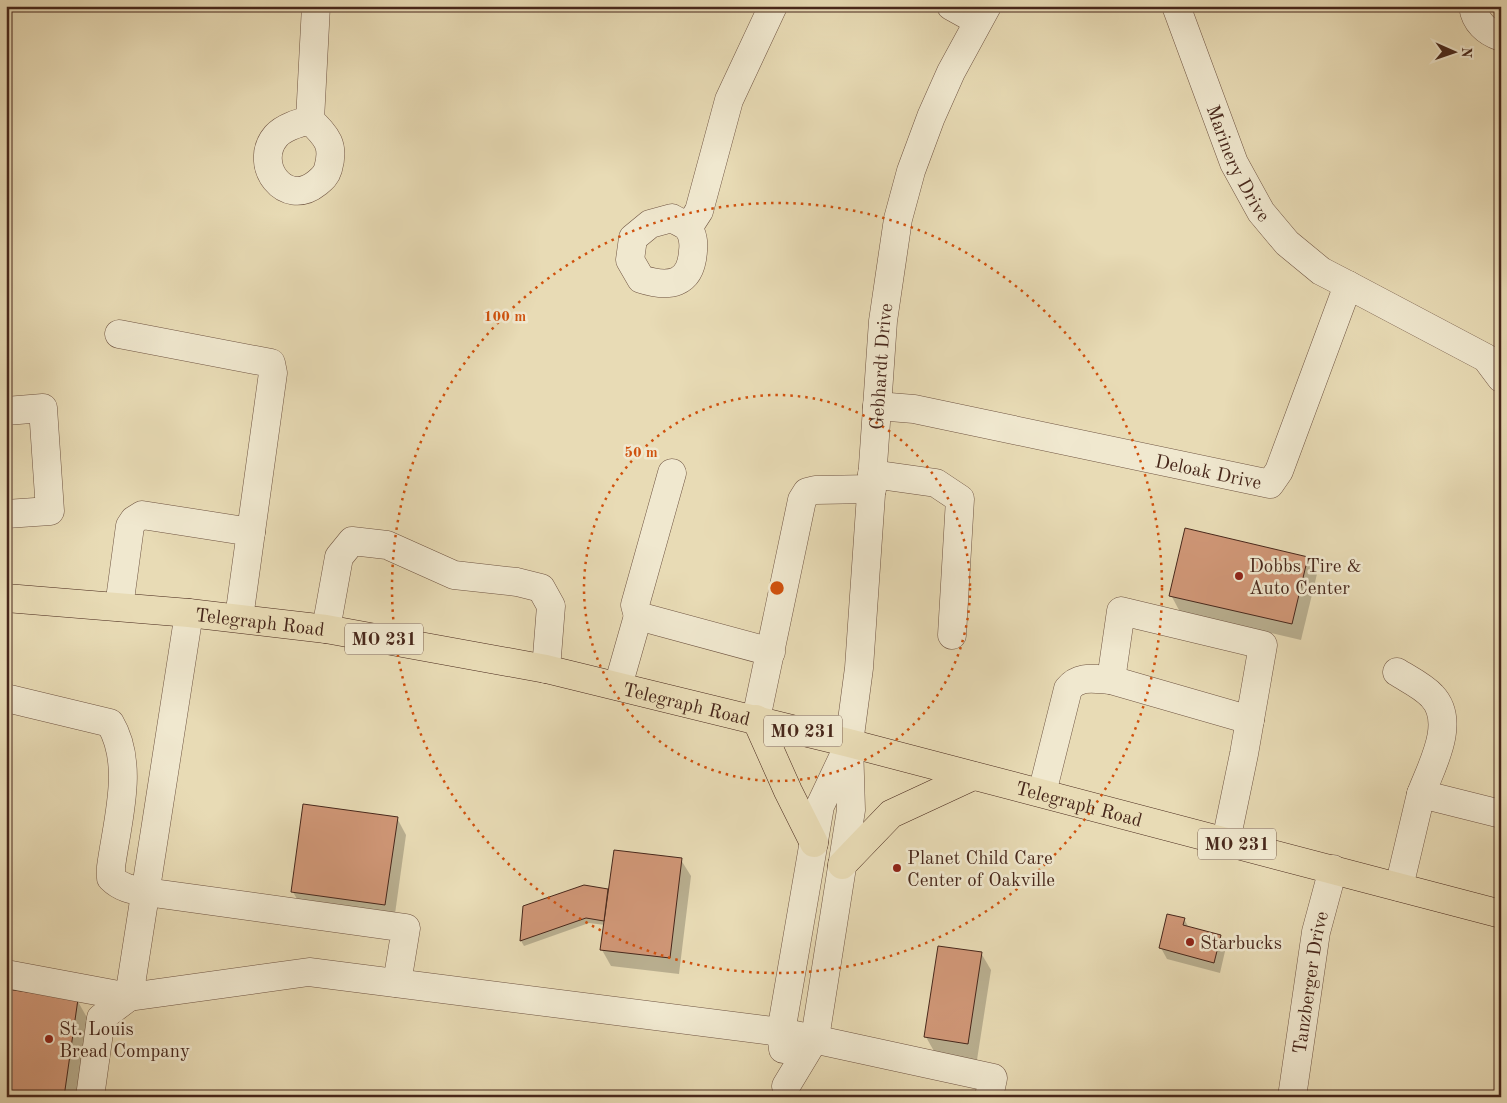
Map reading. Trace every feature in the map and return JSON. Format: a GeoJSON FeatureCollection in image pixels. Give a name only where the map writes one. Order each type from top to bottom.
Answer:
{"type":"FeatureCollection","features":[{"type":"Feature","properties":{"kind":"main road","name":"Telegraph Road"},"geometry":{"type":"LineString","coordinates":[[6,598],[189,613],[326,629],[546,670],[756,719],[1501,914]]}},
{"type":"Feature","properties":{"kind":"main road"},"geometry":{"type":"LineString","coordinates":[[756,719],[788,791],[814,843]]}},
{"type":"Feature","properties":{"kind":"main road"},"geometry":{"type":"LineString","coordinates":[[842,865],[890,814],[973,776]]}},
{"type":"Feature","properties":{"kind":"street"},"geometry":{"type":"LineString","coordinates":[[310,120],[316,6]]}},
{"type":"Feature","properties":{"kind":"street"},"geometry":{"type":"LineString","coordinates":[[688,228],[699,211],[729,100],[773,6]]}},
{"type":"Feature","properties":{"kind":"street"},"geometry":{"type":"LineString","coordinates":[[951,6],[982,14]]}},
{"type":"Feature","properties":{"kind":"street","name":"Marinery Drive"},"geometry":{"type":"LineString","coordinates":[[1176,6],[1234,163],[1261,212],[1287,243],[1321,271],[1348,286]]}},
{"type":"Feature","properties":{"kind":"street"},"geometry":{"type":"LineString","coordinates":[[1473,6],[1474,16],[1479,22],[1490,33],[1501,37]]}},
{"type":"Feature","properties":{"kind":"street","name":"Gebhardt Drive"},"geometry":{"type":"LineString","coordinates":[[849,743],[859,668],[888,278],[898,219],[911,171],[931,117],[951,72],[982,14]]}},
{"type":"Feature","properties":{"kind":"street"},"geometry":{"type":"LineString","coordinates":[[1348,286],[1486,358],[1501,378]]}},
{"type":"Feature","properties":{"kind":"street","name":"Deloak Drive"},"geometry":{"type":"LineString","coordinates":[[877,406],[914,409],[1270,484],[1278,470],[1348,286]]}},
{"type":"Feature","properties":{"kind":"street"},"geometry":{"type":"LineString","coordinates":[[120,334],[271,363],[273,373],[239,618]]}},
{"type":"Feature","properties":{"kind":"street"},"geometry":{"type":"LineString","coordinates":[[6,411],[43,408],[50,511],[6,514]]}},
{"type":"Feature","properties":{"kind":"street"},"geometry":{"type":"LineString","coordinates":[[618,686],[638,616],[635,605],[672,473]]}},
{"type":"Feature","properties":{"kind":"street"},"geometry":{"type":"LineString","coordinates":[[756,719],[802,500],[807,492],[872,481],[936,483],[960,500],[952,634]]}},
{"type":"Feature","properties":{"kind":"street"},"geometry":{"type":"LineString","coordinates":[[119,607],[130,526],[134,520],[142,515],[251,532]]}},
{"type":"Feature","properties":{"kind":"street"},"geometry":{"type":"LineString","coordinates":[[326,629],[339,556],[352,540],[387,545],[454,575],[517,582],[540,588],[551,606],[546,670]]}},
{"type":"Feature","properties":{"kind":"street"},"geometry":{"type":"LineString","coordinates":[[1111,680],[1121,612],[1262,645],[1250,720],[1226,841]]}},
{"type":"Feature","properties":{"kind":"street"},"geometry":{"type":"LineString","coordinates":[[90,1097],[101,1018],[129,997],[189,613]]}},
{"type":"Feature","properties":{"kind":"street"},"geometry":{"type":"LineString","coordinates":[[638,616],[771,652]]}},
{"type":"Feature","properties":{"kind":"street"},"geometry":{"type":"LineString","coordinates":[[1397,672],[1432,696],[1441,712],[1443,730],[1421,794],[1399,887]]}},
{"type":"Feature","properties":{"kind":"street"},"geometry":{"type":"LineString","coordinates":[[1042,793],[1068,689],[1075,681],[1087,678],[1111,680],[1250,720]]}},
{"type":"Feature","properties":{"kind":"street"},"geometry":{"type":"LineString","coordinates":[[6,698],[110,723],[118,736],[123,780],[111,878],[124,888],[406,928],[397,983]]}},
{"type":"Feature","properties":{"kind":"street"},"geometry":{"type":"LineString","coordinates":[[785,1091],[782,1032],[820,806],[849,743]]}},
{"type":"Feature","properties":{"kind":"street"},"geometry":{"type":"LineString","coordinates":[[785,1091],[815,1038],[851,810],[849,743]]}},
{"type":"Feature","properties":{"kind":"street"},"geometry":{"type":"LineString","coordinates":[[1421,794],[1501,814]]}},
{"type":"Feature","properties":{"kind":"street","name":"Tanzberger Drive"},"geometry":{"type":"LineString","coordinates":[[1292,1097],[1316,932],[1333,869]]}},
{"type":"Feature","properties":{"kind":"street"},"geometry":{"type":"LineString","coordinates":[[6,974],[129,997],[309,972],[397,983],[782,1032],[815,1038],[993,1078],[990,1097]]}},
{"type":"Feature","properties":{"kind":"building","name":"Dobbs Tire & Auto Center"},"geometry":{"type":"Polygon","coordinates":[[[1185,528],[1308,557],[1292,624],[1169,596],[1185,528]]]}},
{"type":"Feature","properties":{"kind":"building"},"geometry":{"type":"Polygon","coordinates":[[[303,804],[398,817],[385,905],[291,892],[303,804]]]}},
{"type":"Feature","properties":{"kind":"building"},"geometry":{"type":"Polygon","coordinates":[[[614,850],[682,858],[670,958],[600,950],[614,850]]]}},
{"type":"Feature","properties":{"kind":"building"},"geometry":{"type":"Polygon","coordinates":[[[584,885],[608,889],[604,921],[586,918],[520,941],[523,906],[584,885]]]}},
{"type":"Feature","properties":{"kind":"building","name":"Starbucks"},"geometry":{"type":"Polygon","coordinates":[[[1167,914],[1185,918],[1183,925],[1221,935],[1214,963],[1159,948],[1167,914]]]}},
{"type":"Feature","properties":{"kind":"building"},"geometry":{"type":"Polygon","coordinates":[[[938,946],[982,952],[968,1044],[924,1037],[938,946]]]}},
{"type":"Feature","properties":{"kind":"building"},"geometry":{"type":"Polygon","coordinates":[[[6,989],[78,999],[64,1097],[6,1097],[6,989]]]}},
{"type":"Feature","properties":{"kind":"place","name":"Dobbs Tire & Auto Center"},"geometry":{"type":"Point","coordinates":[1239,576]}},
{"type":"Feature","properties":{"kind":"place","name":"Planet Child Care Center of Oakville"},"geometry":{"type":"Point","coordinates":[897,868]}},
{"type":"Feature","properties":{"kind":"place","name":"Starbucks"},"geometry":{"type":"Point","coordinates":[1190,942]}},
{"type":"Feature","properties":{"kind":"place","name":"St. Louis Bread Company"},"geometry":{"type":"Point","coordinates":[49,1039]}}]}
